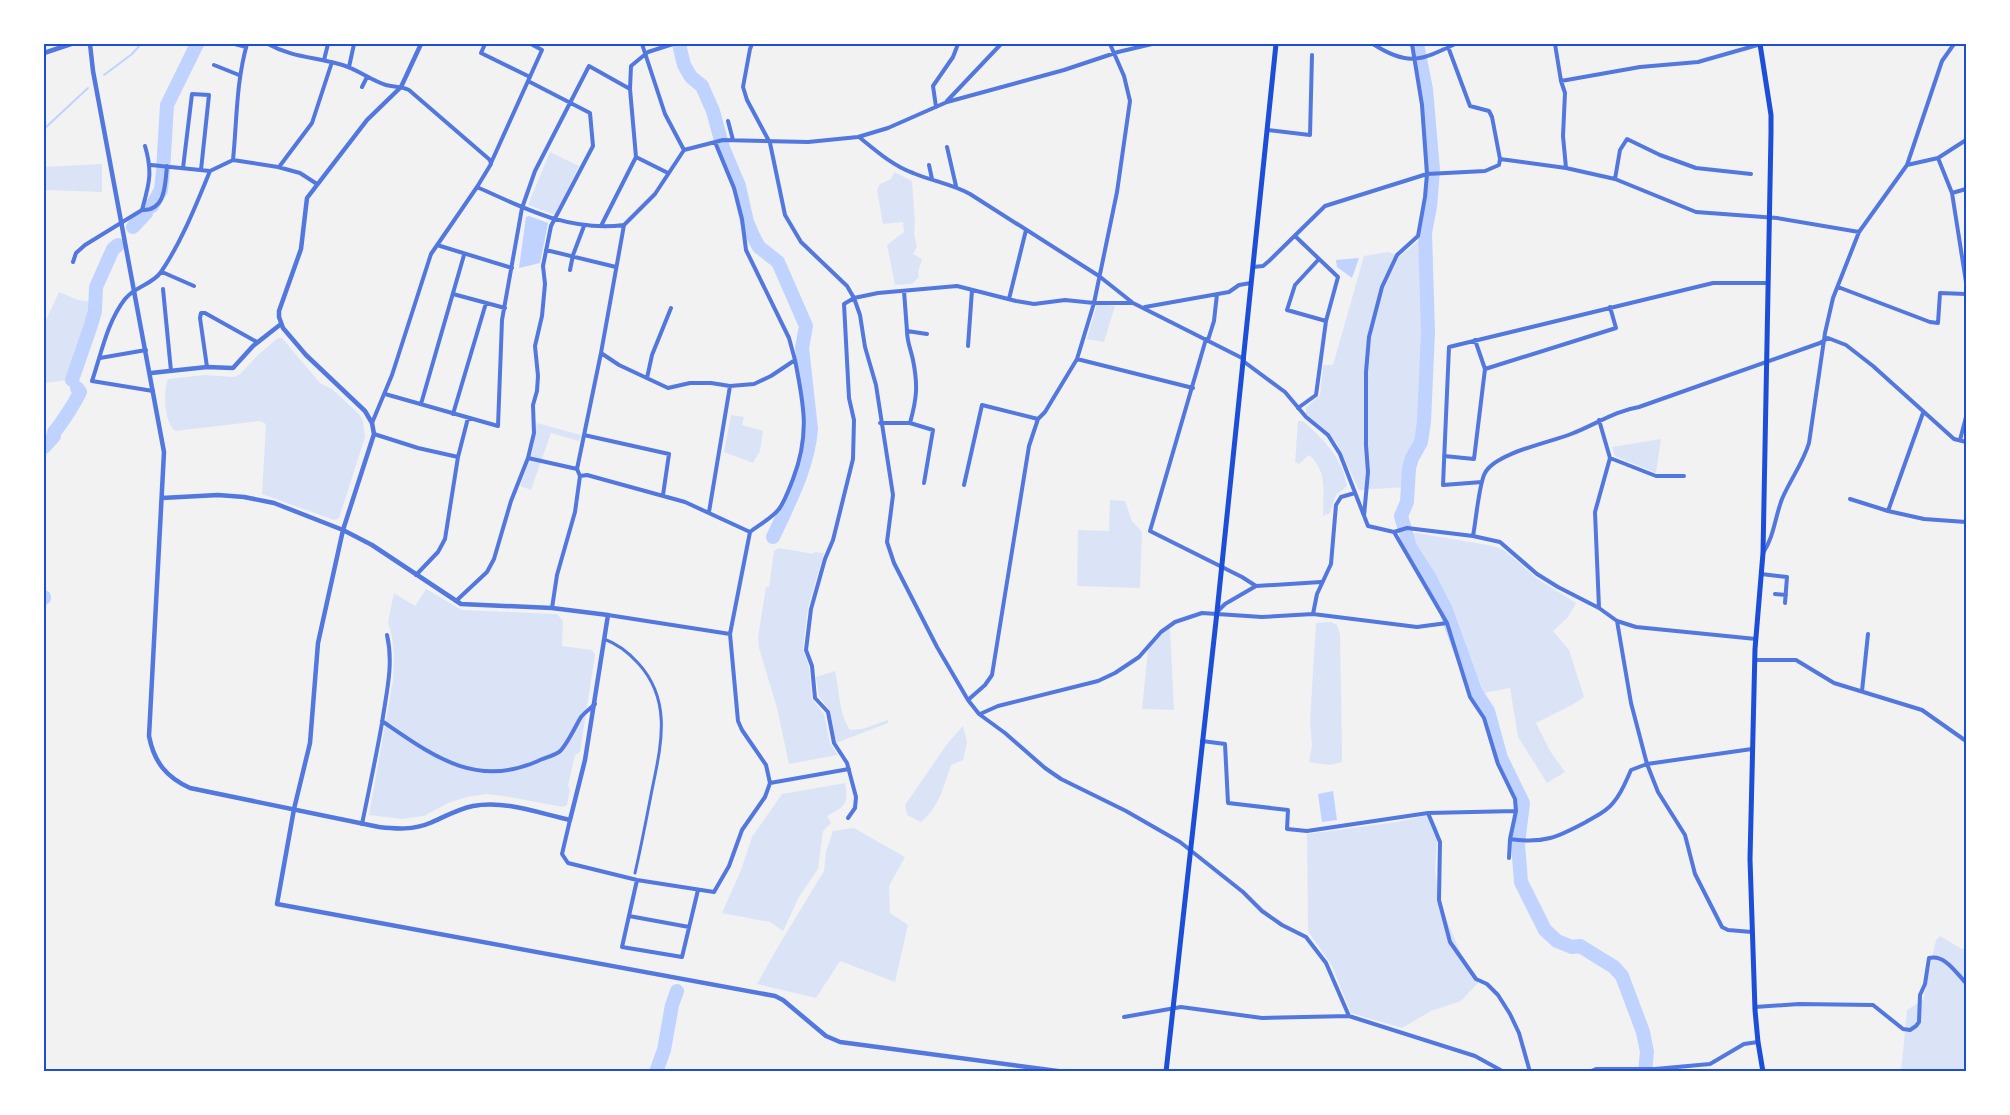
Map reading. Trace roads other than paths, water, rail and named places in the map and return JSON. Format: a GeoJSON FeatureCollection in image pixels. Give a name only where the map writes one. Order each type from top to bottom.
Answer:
{"type":"FeatureCollection","features":[{"type":"Feature","properties":{"kind":"main road"},"geometry":{"type":"LineString","coordinates":[[1166,1071],[1217,612],[1276,44]]}},
{"type":"Feature","properties":{"kind":"main road"},"geometry":{"type":"LineString","coordinates":[[1760,44],[1771,115],[1763,553],[1755,660],[1750,858],[1755,1007],[1762,1071]]}},
{"type":"Feature","properties":{"kind":"street"},"geometry":{"type":"LineString","coordinates":[[44,53],[71,44]]}},
{"type":"Feature","properties":{"kind":"street"},"geometry":{"type":"LineString","coordinates":[[90,44],[93,71],[123,222],[164,452],[149,736],[156,760],[176,782],[190,788],[395,829],[428,824],[471,806],[490,804],[570,820]]}},
{"type":"Feature","properties":{"kind":"street"},"geometry":{"type":"LineString","coordinates":[[233,160],[239,75],[247,45],[235,44]]}},
{"type":"Feature","properties":{"kind":"street"},"geometry":{"type":"LineString","coordinates":[[270,44],[294,56],[349,67],[388,85],[408,90],[490,160],[491,164]]}},
{"type":"Feature","properties":{"kind":"street"},"geometry":{"type":"LineString","coordinates":[[324,61],[328,44]]}},
{"type":"Feature","properties":{"kind":"street"},"geometry":{"type":"LineString","coordinates":[[349,67],[354,44]]}},
{"type":"Feature","properties":{"kind":"street"},"geometry":{"type":"LineString","coordinates":[[421,44],[401,87],[367,120],[307,198],[301,249],[279,311],[281,324],[306,355],[365,411],[372,423],[374,434],[343,530],[318,643],[310,743],[294,809],[277,904],[775,996],[826,1036],[840,1042],[1065,1071]]}},
{"type":"Feature","properties":{"kind":"street"},"geometry":{"type":"LineString","coordinates":[[456,601],[487,572],[494,559],[511,501],[528,458],[534,433],[533,405],[538,376],[535,346],[542,316],[545,284],[543,266],[551,226],[593,146],[590,113],[481,53],[484,44]]}},
{"type":"Feature","properties":{"kind":"street"},"geometry":{"type":"LineString","coordinates":[[372,423],[385,394],[431,254],[491,164],[542,50],[531,44]]}},
{"type":"Feature","properties":{"kind":"street"},"geometry":{"type":"LineString","coordinates":[[642,44],[665,114],[684,150]]}},
{"type":"Feature","properties":{"kind":"street"},"geometry":{"type":"LineString","coordinates":[[601,226],[636,157],[630,89],[631,66],[645,53],[673,44]]}},
{"type":"Feature","properties":{"kind":"street"},"geometry":{"type":"LineString","coordinates":[[752,44],[743,87],[766,140],[770,143],[784,211],[801,242],[839,277],[855,298],[876,385],[880,423],[893,495],[887,542],[899,573],[937,647],[969,700],[979,714],[1045,768],[1061,779],[1180,842],[1243,892],[1262,912],[1306,937],[1314,945],[1336,984],[1349,1016]]}},
{"type":"Feature","properties":{"kind":"street"},"geometry":{"type":"LineString","coordinates":[[936,107],[933,86],[953,57],[958,44]]}},
{"type":"Feature","properties":{"kind":"street"},"geometry":{"type":"LineString","coordinates":[[947,102],[1001,44]]}},
{"type":"Feature","properties":{"kind":"street"},"geometry":{"type":"LineString","coordinates":[[969,700],[992,675],[1029,446],[1038,419],[1045,412],[1077,359],[1094,303],[1117,192],[1130,101],[1124,76],[1110,44]]}},
{"type":"Feature","properties":{"kind":"street"},"geometry":{"type":"LineString","coordinates":[[552,608],[557,575],[575,512],[580,476],[577,469],[624,225],[655,194],[684,150],[719,141],[808,142],[858,137],[888,128],[947,102],[1152,44]]}},
{"type":"Feature","properties":{"kind":"street"},"geometry":{"type":"LineString","coordinates":[[1373,44],[1395,57],[1418,58],[1455,44]]}},
{"type":"Feature","properties":{"kind":"street"},"geometry":{"type":"LineString","coordinates":[[1364,516],[1368,472],[1366,372],[1369,337],[1382,288],[1397,255],[1418,236],[1430,174],[1418,58],[1412,44]]}},
{"type":"Feature","properties":{"kind":"street"},"geometry":{"type":"LineString","coordinates":[[1555,44],[1565,93],[1563,129],[1566,168]]}},
{"type":"Feature","properties":{"kind":"street"},"geometry":{"type":"LineString","coordinates":[[1561,81],[1640,68],[1698,62],[1760,44]]}},
{"type":"Feature","properties":{"kind":"street"},"geometry":{"type":"LineString","coordinates":[[1763,553],[1768,546],[1782,498],[1807,449],[1833,298],[1859,232],[1906,165],[1942,61],[1954,44]]}},
{"type":"Feature","properties":{"kind":"street"},"geometry":{"type":"LineString","coordinates":[[1252,267],[1263,266],[1325,206],[1430,174],[1485,171],[1499,165],[1500,159],[1489,111],[1470,106],[1448,45]]}},
{"type":"Feature","properties":{"kind":"street"},"geometry":{"type":"LineString","coordinates":[[1268,130],[1310,135],[1312,55]]}},
{"type":"Feature","properties":{"kind":"street"},"geometry":{"type":"LineString","coordinates":[[278,167],[312,123],[332,62]]}},
{"type":"Feature","properties":{"kind":"street"},"geometry":{"type":"LineString","coordinates":[[214,65],[239,75]]}},
{"type":"Feature","properties":{"kind":"street"},"geometry":{"type":"LineString","coordinates":[[385,394],[498,426],[502,320],[522,208],[535,171],[589,66],[630,89]]}},
{"type":"Feature","properties":{"kind":"street"},"geometry":{"type":"LineString","coordinates":[[362,87],[367,76]]}},
{"type":"Feature","properties":{"kind":"street"},"geometry":{"type":"LineString","coordinates":[[183,168],[192,94],[208,95],[201,170]]}},
{"type":"Feature","properties":{"kind":"street"},"geometry":{"type":"LineString","coordinates":[[728,121],[733,140]]}},
{"type":"Feature","properties":{"kind":"street"},"geometry":{"type":"LineString","coordinates":[[858,137],[911,173],[956,187],[1099,276],[1133,303],[1207,339],[1243,360],[1286,392],[1298,408],[1328,435],[1340,454],[1368,526],[1394,532],[1407,528],[1473,536],[1500,542],[1524,564],[1551,583],[1599,608],[1617,621],[1636,627],[1756,639]]}},
{"type":"Feature","properties":{"kind":"street"},"geometry":{"type":"LineString","coordinates":[[1615,179],[1620,150],[1627,140],[1696,168],[1751,174]]}},
{"type":"Feature","properties":{"kind":"street"},"geometry":{"type":"LineString","coordinates":[[1906,165],[1938,158],[1966,140]]}},
{"type":"Feature","properties":{"kind":"street"},"geometry":{"type":"LineString","coordinates":[[608,615],[585,760],[562,854],[568,863],[637,880],[714,892],[729,866],[742,830],[765,797],[770,783],[766,765],[738,722],[730,634],[750,532],[779,509],[788,491],[805,434],[801,388],[789,338],[746,250],[742,219],[719,141]]}},
{"type":"Feature","properties":{"kind":"street"},"geometry":{"type":"LineString","coordinates":[[142,210],[151,165],[145,146]]}},
{"type":"Feature","properties":{"kind":"street"},"geometry":{"type":"LineString","coordinates":[[947,147],[956,187]]}},
{"type":"Feature","properties":{"kind":"street"},"geometry":{"type":"LineString","coordinates":[[636,157],[668,173]]}},
{"type":"Feature","properties":{"kind":"street"},"geometry":{"type":"LineString","coordinates":[[1938,158],[1952,193],[1966,282]]}},
{"type":"Feature","properties":{"kind":"street"},"geometry":{"type":"LineString","coordinates":[[1500,159],[1566,168],[1615,179],[1696,212],[1769,217],[1859,232]]}},
{"type":"Feature","properties":{"kind":"street"},"geometry":{"type":"LineString","coordinates":[[151,165],[210,171],[233,160],[300,173],[317,184]]}},
{"type":"Feature","properties":{"kind":"street"},"geometry":{"type":"LineString","coordinates":[[929,165],[932,179]]}},
{"type":"Feature","properties":{"kind":"street"},"geometry":{"type":"LineString","coordinates":[[73,262],[76,253],[85,245],[142,210],[152,210],[158,206],[164,192],[165,166]]}},
{"type":"Feature","properties":{"kind":"street"},"geometry":{"type":"LineString","coordinates":[[154,391],[92,381],[112,322],[125,300],[135,289],[156,279],[161,272],[178,243],[210,171]]}},
{"type":"Feature","properties":{"kind":"street"},"geometry":{"type":"LineString","coordinates":[[477,187],[555,221],[584,226],[624,225]]}},
{"type":"Feature","properties":{"kind":"street"},"geometry":{"type":"LineString","coordinates":[[1952,193],[1966,189]]}},
{"type":"Feature","properties":{"kind":"street"},"geometry":{"type":"LineString","coordinates":[[570,270],[584,226]]}},
{"type":"Feature","properties":{"kind":"street"},"geometry":{"type":"LineString","coordinates":[[1009,299],[1026,230]]}},
{"type":"Feature","properties":{"kind":"street"},"geometry":{"type":"LineString","coordinates":[[1295,236],[1338,277],[1326,321],[1316,395],[1298,408]]}},
{"type":"Feature","properties":{"kind":"street"},"geometry":{"type":"LineString","coordinates":[[437,245],[512,268]]}},
{"type":"Feature","properties":{"kind":"street"},"geometry":{"type":"LineString","coordinates":[[546,250],[616,267]]}},
{"type":"Feature","properties":{"kind":"street"},"geometry":{"type":"LineString","coordinates":[[421,404],[464,255]]}},
{"type":"Feature","properties":{"kind":"street"},"geometry":{"type":"LineString","coordinates":[[1319,259],[1294,285],[1287,310],[1326,321]]}},
{"type":"Feature","properties":{"kind":"street"},"geometry":{"type":"LineString","coordinates":[[161,272],[194,286]]}},
{"type":"Feature","properties":{"kind":"street"},"geometry":{"type":"LineString","coordinates":[[1143,307],[1229,292],[1239,285],[1251,283]]}},
{"type":"Feature","properties":{"kind":"street"},"geometry":{"type":"LineString","coordinates":[[1482,482],[1443,485],[1449,347],[1713,283],[1768,284]]}},
{"type":"Feature","properties":{"kind":"street"},"geometry":{"type":"LineString","coordinates":[[848,818],[855,808],[856,798],[849,769],[834,743],[828,712],[815,698],[812,666],[806,650],[812,609],[825,559],[833,540],[853,459],[854,420],[849,398],[844,304],[855,298],[878,293],[957,286],[1034,304],[1065,300],[1133,303]]}},
{"type":"Feature","properties":{"kind":"street"},"geometry":{"type":"LineString","coordinates":[[1838,287],[1938,323],[1940,293],[1966,294]]}},
{"type":"Feature","properties":{"kind":"street"},"geometry":{"type":"LineString","coordinates":[[164,289],[171,371]]}},
{"type":"Feature","properties":{"kind":"street"},"geometry":{"type":"LineString","coordinates":[[968,346],[972,290]]}},
{"type":"Feature","properties":{"kind":"street"},"geometry":{"type":"LineString","coordinates":[[904,291],[907,343],[913,356],[917,397],[910,423]]}},
{"type":"Feature","properties":{"kind":"street"},"geometry":{"type":"LineString","coordinates":[[453,294],[505,308]]}},
{"type":"Feature","properties":{"kind":"street"},"geometry":{"type":"LineString","coordinates":[[1217,294],[1214,321],[1150,531],[1256,586]]}},
{"type":"Feature","properties":{"kind":"street"},"geometry":{"type":"LineString","coordinates":[[453,414],[486,303]]}},
{"type":"Feature","properties":{"kind":"street"},"geometry":{"type":"LineString","coordinates":[[1485,369],[1616,328],[1611,307]]}},
{"type":"Feature","properties":{"kind":"street"},"geometry":{"type":"LineString","coordinates":[[647,378],[652,355],[671,308]]}},
{"type":"Feature","properties":{"kind":"street"},"geometry":{"type":"LineString","coordinates":[[207,367],[201,313],[205,313],[258,342]]}},
{"type":"Feature","properties":{"kind":"street"},"geometry":{"type":"LineString","coordinates":[[151,373],[207,367],[233,368],[258,342],[281,324]]}},
{"type":"Feature","properties":{"kind":"street"},"geometry":{"type":"LineString","coordinates":[[907,332],[927,334]]}},
{"type":"Feature","properties":{"kind":"street"},"geometry":{"type":"LineString","coordinates":[[1473,536],[1482,482],[1485,472],[1494,463],[1520,450],[1573,433],[1623,410],[1639,407],[1766,363],[1828,338],[1846,345],[1887,377],[1954,439],[1966,442]]}},
{"type":"Feature","properties":{"kind":"street"},"geometry":{"type":"LineString","coordinates":[[1444,456],[1474,459],[1485,369],[1475,340]]}},
{"type":"Feature","properties":{"kind":"street"},"geometry":{"type":"LineString","coordinates":[[100,358],[146,350]]}},
{"type":"Feature","properties":{"kind":"street"},"geometry":{"type":"LineString","coordinates":[[601,353],[619,365],[668,388],[695,383],[730,386],[754,384],[795,360]]}},
{"type":"Feature","properties":{"kind":"street"},"geometry":{"type":"LineString","coordinates":[[1077,359],[1193,388]]}},
{"type":"Feature","properties":{"kind":"street"},"geometry":{"type":"LineString","coordinates":[[708,512],[730,386]]}},
{"type":"Feature","properties":{"kind":"street"},"geometry":{"type":"LineString","coordinates":[[964,485],[982,405],[1038,419]]}},
{"type":"Feature","properties":{"kind":"street"},"geometry":{"type":"LineString","coordinates":[[1888,512],[1923,412]]}},
{"type":"Feature","properties":{"kind":"street"},"geometry":{"type":"LineString","coordinates":[[1960,440],[1966,417]]}},
{"type":"Feature","properties":{"kind":"street"},"geometry":{"type":"LineString","coordinates":[[416,574],[438,552],[445,538],[458,457],[468,418]]}},
{"type":"Feature","properties":{"kind":"street"},"geometry":{"type":"LineString","coordinates":[[1599,420],[1610,458],[1595,512],[1599,608]]}},
{"type":"Feature","properties":{"kind":"street"},"geometry":{"type":"LineString","coordinates":[[880,423],[910,423],[933,430],[924,483]]}},
{"type":"Feature","properties":{"kind":"street"},"geometry":{"type":"LineString","coordinates":[[374,434],[418,448],[458,457]]}},
{"type":"Feature","properties":{"kind":"street"},"geometry":{"type":"LineString","coordinates":[[584,435],[669,454],[663,495]]}},
{"type":"Feature","properties":{"kind":"street"},"geometry":{"type":"LineString","coordinates":[[528,458],[577,469]]}},
{"type":"Feature","properties":{"kind":"street"},"geometry":{"type":"LineString","coordinates":[[1610,458],[1656,476],[1684,476]]}},
{"type":"Feature","properties":{"kind":"street"},"geometry":{"type":"LineString","coordinates":[[580,476],[663,495],[708,512],[750,532]]}},
{"type":"Feature","properties":{"kind":"street"},"geometry":{"type":"LineString","coordinates":[[1313,614],[1333,555],[1336,505],[1341,497],[1355,493]]}},
{"type":"Feature","properties":{"kind":"street"},"geometry":{"type":"LineString","coordinates":[[162,498],[218,495],[259,499],[343,530],[372,545],[456,601],[467,605],[552,608],[730,634]]}},
{"type":"Feature","properties":{"kind":"street"},"geometry":{"type":"LineString","coordinates":[[1850,499],[1888,512],[1924,519],[1966,522]]}},
{"type":"Feature","properties":{"kind":"street"},"geometry":{"type":"LineString","coordinates":[[1394,532],[1447,623],[1470,697],[1484,718],[1498,764],[1515,799],[1516,840],[1509,858]]}},
{"type":"Feature","properties":{"kind":"street"},"geometry":{"type":"LineString","coordinates":[[1761,574],[1787,577],[1785,603]]}},
{"type":"Feature","properties":{"kind":"street"},"geometry":{"type":"LineString","coordinates":[[1217,612],[1256,586],[1322,582]]}},
{"type":"Feature","properties":{"kind":"street"},"geometry":{"type":"LineString","coordinates":[[1775,594],[1786,596]]}},
{"type":"Feature","properties":{"kind":"street"},"geometry":{"type":"LineString","coordinates":[[979,714],[998,706],[1098,681],[1139,657],[1161,632],[1175,622],[1202,613],[1217,612],[1262,617],[1313,614],[1417,627],[1447,623]]}},
{"type":"Feature","properties":{"kind":"street"},"geometry":{"type":"LineString","coordinates":[[1617,621],[1631,703],[1647,764],[1658,792],[1685,835],[1695,874],[1722,927],[1728,930],[1752,932]]}},
{"type":"Feature","properties":{"kind":"street"},"geometry":{"type":"LineString","coordinates":[[1862,691],[1868,634]]}},
{"type":"Feature","properties":{"kind":"street"},"geometry":{"type":"LineString","coordinates":[[362,824],[390,675],[387,635]]}},
{"type":"Feature","properties":{"kind":"street"},"geometry":{"type":"LineString","coordinates":[[604,639],[626,651],[644,668],[656,690],[662,716],[662,740],[635,873]]}},
{"type":"Feature","properties":{"kind":"street"},"geometry":{"type":"LineString","coordinates":[[1755,660],[1796,660],[1834,683],[1922,710],[1966,741]]}},
{"type":"Feature","properties":{"kind":"street"},"geometry":{"type":"LineString","coordinates":[[382,721],[432,755],[468,769],[486,772],[507,771],[530,765],[561,751],[583,715],[595,704]]}},
{"type":"Feature","properties":{"kind":"street"},"geometry":{"type":"LineString","coordinates":[[1203,741],[1225,744],[1228,803],[1288,810],[1287,829],[1307,831],[1428,813],[1516,811]]}},
{"type":"Feature","properties":{"kind":"street"},"geometry":{"type":"LineString","coordinates":[[1516,840],[1536,842],[1558,837],[1603,813],[1623,789],[1631,770],[1647,764],[1752,749]]}},
{"type":"Feature","properties":{"kind":"street"},"geometry":{"type":"LineString","coordinates":[[770,783],[849,769]]}},
{"type":"Feature","properties":{"kind":"street"},"geometry":{"type":"LineString","coordinates":[[1428,813],[1440,842],[1440,900],[1450,942],[1476,979],[1487,984],[1504,1004],[1519,1033],[1530,1071]]}},
{"type":"Feature","properties":{"kind":"street"},"geometry":{"type":"LineString","coordinates":[[637,880],[622,947],[682,957],[698,890]]}},
{"type":"Feature","properties":{"kind":"street"},"geometry":{"type":"LineString","coordinates":[[629,916],[689,927]]}},
{"type":"Feature","properties":{"kind":"street"},"geometry":{"type":"LineString","coordinates":[[1755,1007],[1799,1004],[1873,1005],[1903,1029],[1910,1029],[1919,1022],[1919,1001],[1925,984],[1929,958],[1938,957],[1944,960],[1966,983]]}},
{"type":"Feature","properties":{"kind":"street"},"geometry":{"type":"LineString","coordinates":[[1124,1017],[1173,1008],[1262,1018],[1349,1016],[1475,1056],[1504,1071]]}},
{"type":"Feature","properties":{"kind":"street"},"geometry":{"type":"LineString","coordinates":[[1589,1071],[1710,1064],[1744,1044],[1758,1042]]}},
{"type":"Feature","properties":{"kind":"water"},"geometry":{"type":"Polygon","coordinates":[[[526,217],[548,223],[540,263],[519,268],[526,217]]]}},
{"type":"Feature","properties":{"kind":"water"},"geometry":{"type":"Polygon","coordinates":[[[1359,258],[1352,278],[1337,267],[1336,260],[1359,258]]]}},
{"type":"Feature","properties":{"kind":"water"},"geometry":{"type":"Polygon","coordinates":[[[1333,791],[1337,820],[1322,822],[1318,794],[1333,791]]]}},
{"type":"Feature","properties":{"kind":"waterway"},"geometry":{"type":"LineString","coordinates":[[104,75],[132,54],[141,44]]}},
{"type":"Feature","properties":{"kind":"waterway"},"geometry":{"type":"LineString","coordinates":[[149,207],[152,206],[161,190],[167,105],[197,44]]}},
{"type":"Feature","properties":{"kind":"waterway"},"geometry":{"type":"LineString","coordinates":[[679,44],[684,65],[691,77],[702,86],[713,111],[723,148],[739,186],[747,222],[754,238],[759,247],[778,262],[806,326],[802,348],[811,429],[809,443],[797,484],[773,537]]}},
{"type":"Feature","properties":{"kind":"waterway"},"geometry":{"type":"LineString","coordinates":[[1417,44],[1426,89],[1433,170],[1425,233],[1428,332],[1424,422],[1421,442],[1409,468],[1407,502],[1401,516],[1410,547],[1445,608],[1476,693],[1488,711],[1501,758],[1523,803],[1518,844],[1521,882],[1545,930],[1557,941],[1572,947],[1580,946],[1614,967],[1622,976],[1643,1032],[1647,1052],[1645,1072]]}},
{"type":"Feature","properties":{"kind":"waterway"},"geometry":{"type":"LineString","coordinates":[[44,129],[88,88]]}},
{"type":"Feature","properties":{"kind":"waterway"},"geometry":{"type":"LineString","coordinates":[[133,227],[146,213]]}},
{"type":"Feature","properties":{"kind":"waterway"},"geometry":{"type":"LineString","coordinates":[[72,380],[95,311],[96,287],[113,249],[118,245]]}},
{"type":"Feature","properties":{"kind":"waterway"},"geometry":{"type":"LineString","coordinates":[[44,447],[54,436],[54,432],[78,396],[80,392],[77,388]]}},
{"type":"Feature","properties":{"kind":"waterway"},"geometry":{"type":"LineString","coordinates":[[656,1072],[664,1050],[672,1005],[677,991]]}}]}
